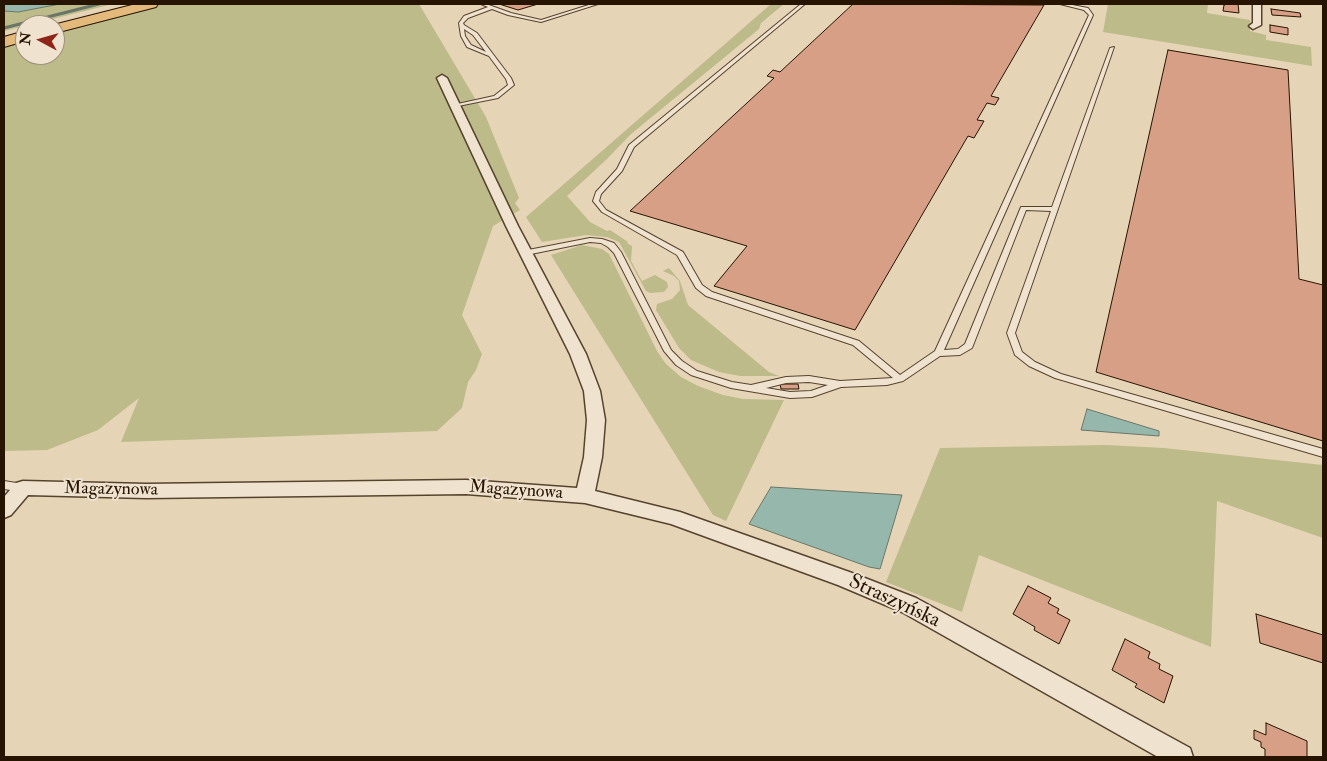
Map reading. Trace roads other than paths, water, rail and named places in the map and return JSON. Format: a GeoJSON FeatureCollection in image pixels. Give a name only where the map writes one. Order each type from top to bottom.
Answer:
{"type":"FeatureCollection","features":[{"type":"Feature","properties":{"kind":"highway"},"geometry":{"type":"LineString","coordinates":[[65,20],[127,4]]}},
{"type":"Feature","properties":{"kind":"highway"},"geometry":{"type":"LineString","coordinates":[[65,26],[151,4]]}},
{"type":"Feature","properties":{"kind":"street"},"geometry":{"type":"LineString","coordinates":[[1253,26],[1257,25],[1257,4]]}},
{"type":"Feature","properties":{"kind":"street","name":"Magazynowa"},"geometry":{"type":"LineString","coordinates":[[23,488],[146,491],[466,487],[586,496],[593,457],[596,420],[592,391],[578,354],[526,252],[442,78]]}},
{"type":"Feature","properties":{"kind":"street"},"geometry":{"type":"LineString","coordinates":[[4,510],[23,488]]}},
{"type":"Feature","properties":{"kind":"street","name":"Straszyńska"},"geometry":{"type":"LineString","coordinates":[[586,496],[673,517],[846,579],[909,605],[1181,757]]}},
{"type":"Feature","properties":{"kind":"lane"},"geometry":{"type":"LineString","coordinates":[[483,4],[541,21],[596,4]]}},
{"type":"Feature","properties":{"kind":"lane"},"geometry":{"type":"LineString","coordinates":[[803,4],[631,146],[620,170],[598,193],[596,201],[604,210],[680,254],[698,286],[709,294],[856,343],[900,379]]}},
{"type":"Feature","properties":{"kind":"lane"},"geometry":{"type":"LineString","coordinates":[[753,388],[786,380],[809,379],[840,384],[887,382],[900,379],[938,352],[1091,14],[1086,9],[1062,4]]}},
{"type":"Feature","properties":{"kind":"lane"},"geometry":{"type":"LineString","coordinates":[[491,56],[469,46],[463,36],[460,22],[466,17],[493,7]]}},
{"type":"Feature","properties":{"kind":"lane"},"geometry":{"type":"LineString","coordinates":[[455,106],[491,99],[501,95],[510,86],[509,79],[475,34],[462,26]]}},
{"type":"Feature","properties":{"kind":"lane"},"geometry":{"type":"LineString","coordinates":[[1112,48],[1011,333],[1018,353],[1032,364],[1058,376],[1323,453]]}},
{"type":"Feature","properties":{"kind":"lane"},"geometry":{"type":"LineString","coordinates":[[938,352],[960,352],[970,346],[1023,208],[1055,209]]}},
{"type":"Feature","properties":{"kind":"lane"},"geometry":{"type":"LineString","coordinates":[[526,252],[590,240],[602,241],[611,245],[617,252],[668,351],[679,363],[694,373],[710,380],[790,395],[812,394],[840,384]]}},
{"type":"Feature","properties":{"kind":"lane"},"geometry":{"type":"LineString","coordinates":[[4,485],[23,488]]}},
{"type":"Feature","properties":{"kind":"water"},"geometry":{"type":"Polygon","coordinates":[[[4,4],[60,4],[18,12],[4,11],[4,4]]]}},
{"type":"Feature","properties":{"kind":"water"},"geometry":{"type":"Polygon","coordinates":[[[1087,409],[1159,431],[1159,436],[1081,430],[1087,409]]]}},
{"type":"Feature","properties":{"kind":"water"},"geometry":{"type":"Polygon","coordinates":[[[771,487],[902,495],[880,569],[869,567],[749,524],[771,487]]]}},
{"type":"Feature","properties":{"kind":"waterway"},"geometry":{"type":"LineString","coordinates":[[4,28],[99,4]]}}]}
